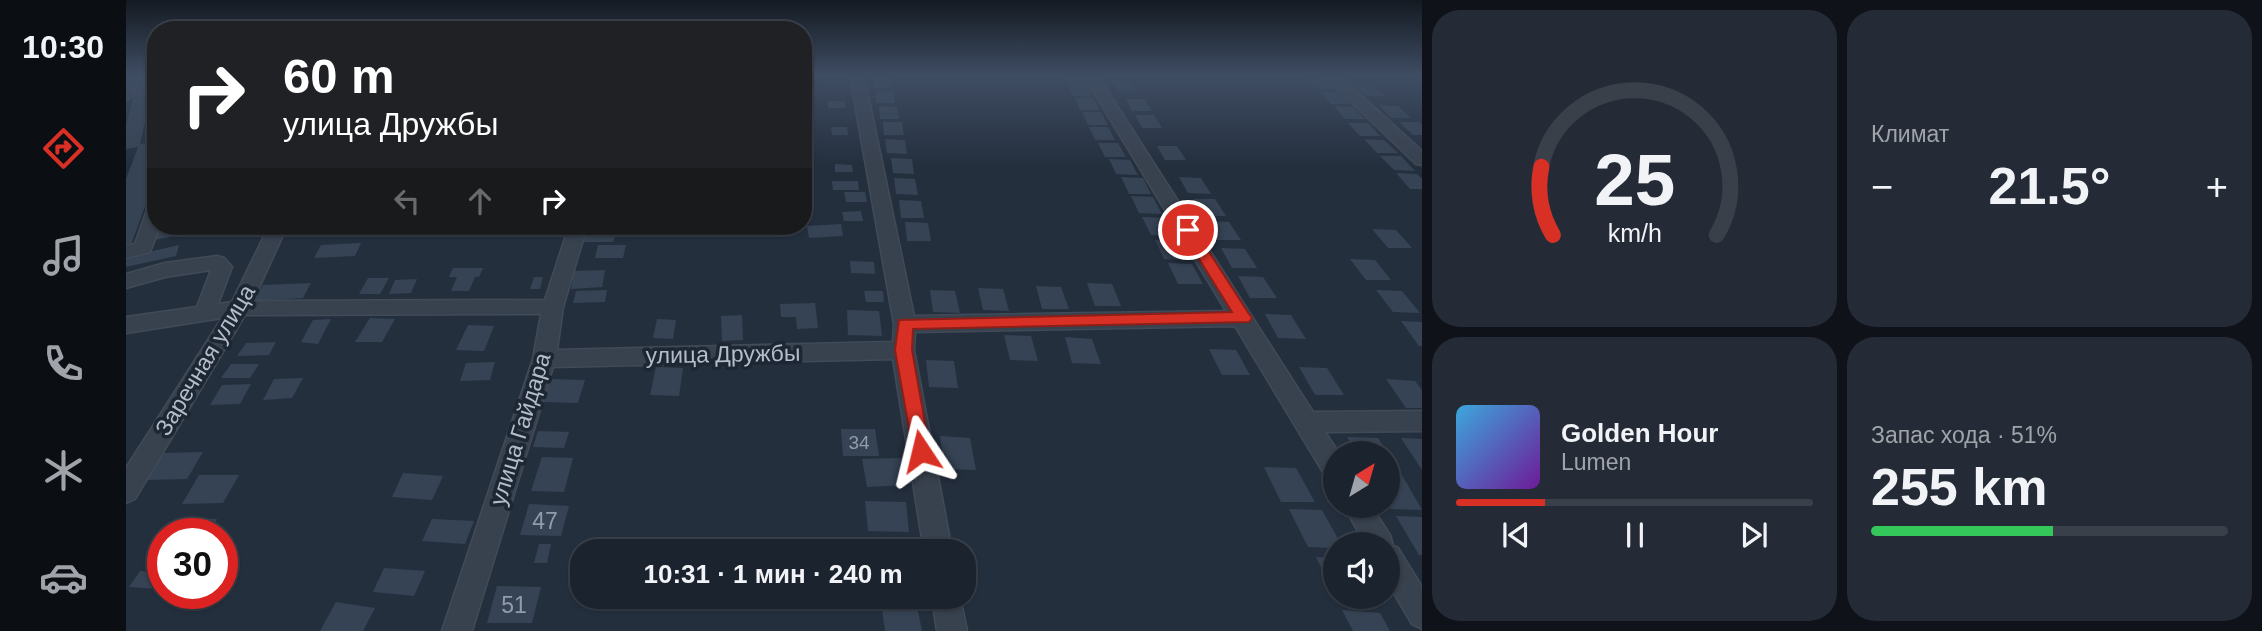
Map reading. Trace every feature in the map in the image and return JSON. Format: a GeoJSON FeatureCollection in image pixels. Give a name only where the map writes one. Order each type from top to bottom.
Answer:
{"type":"FeatureCollection","features":[{"type":"Feature","properties":{"kind":"street"},"geometry":{"type":"LineString","coordinates":[[864,105],[905,324],[903,350],[936,539]]}},
{"type":"Feature","properties":{"kind":"street"},"geometry":{"type":"LineString","coordinates":[[1110,105],[1323,449]]}},
{"type":"Feature","properties":{"kind":"street"},"geometry":{"type":"LineString","coordinates":[[1363,105],[1422,160]]}},
{"type":"Feature","properties":{"kind":"street"},"geometry":{"type":"LineString","coordinates":[[126,252],[144,248],[148,235]]}},
{"type":"Feature","properties":{"kind":"street","name":"Заречная улица"},"geometry":{"type":"LineString","coordinates":[[126,491],[239,308],[274,235]]}},
{"type":"Feature","properties":{"kind":"street","name":"улица Гайдара"},"geometry":{"type":"LineString","coordinates":[[457,631],[544,359],[553,307],[575,235]]}},
{"type":"Feature","properties":{"kind":"street"},"geometry":{"type":"LineString","coordinates":[[126,281],[165,270],[217,263],[222,267],[205,312]]}},
{"type":"Feature","properties":{"kind":"street"},"geometry":{"type":"LineString","coordinates":[[126,325],[239,308],[553,307]]}},
{"type":"Feature","properties":{"kind":"street"},"geometry":{"type":"LineString","coordinates":[[905,324],[1244,318]]}},
{"type":"Feature","properties":{"kind":"street","name":"улица Дружбы"},"geometry":{"type":"LineString","coordinates":[[544,359],[903,350]]}},
{"type":"Feature","properties":{"kind":"street"},"geometry":{"type":"LineString","coordinates":[[1307,422],[1422,421]]}},
{"type":"Feature","properties":{"kind":"street"},"geometry":{"type":"LineString","coordinates":[[1400,576],[1422,614]]}},
{"type":"Feature","properties":{"kind":"street"},"geometry":{"type":"LineString","coordinates":[[948,609],[952,631]]}},
{"type":"Feature","properties":{"kind":"building"},"geometry":{"type":"Polygon","coordinates":[[[131,105],[147,105],[140,144],[147,143],[147,201],[131,245],[126,246],[126,179],[138,147],[126,149],[126,125],[131,105]]]}},
{"type":"Feature","properties":{"kind":"building"},"geometry":{"type":"Polygon","coordinates":[[[828,105],[845,105],[845,108],[828,108],[828,105]]]}},
{"type":"Feature","properties":{"kind":"building"},"geometry":{"type":"Polygon","coordinates":[[[1078,105],[1097,105],[1100,110],[1080,110],[1078,105]]]}},
{"type":"Feature","properties":{"kind":"building"},"geometry":{"type":"Polygon","coordinates":[[[1129,105],[1148,105],[1152,111],[1132,111],[1129,105]]]}},
{"type":"Feature","properties":{"kind":"building"},"geometry":{"type":"Polygon","coordinates":[[[1379,105],[1398,106],[1411,118],[1391,118],[1379,105]]]}},
{"type":"Feature","properties":{"kind":"building"},"geometry":{"type":"Polygon","coordinates":[[[879,106],[897,107],[899,119],[880,119],[879,106]]]}},
{"type":"Feature","properties":{"kind":"building"},"geometry":{"type":"Polygon","coordinates":[[[1334,106],[1353,107],[1365,119],[1345,119],[1334,106]]]}},
{"type":"Feature","properties":{"kind":"building"},"geometry":{"type":"Polygon","coordinates":[[[1082,112],[1101,112],[1108,125],[1088,125],[1082,112]]]}},
{"type":"Feature","properties":{"kind":"building"},"geometry":{"type":"Polygon","coordinates":[[[1135,115],[1154,115],[1162,128],[1142,128],[1135,115]]]}},
{"type":"Feature","properties":{"kind":"building"},"geometry":{"type":"Polygon","coordinates":[[[883,122],[902,122],[904,135],[884,135],[883,122]]]}},
{"type":"Feature","properties":{"kind":"building"},"geometry":{"type":"Polygon","coordinates":[[[1399,122],[1419,122],[1422,125],[1422,135],[1413,135],[1399,122]]]}},
{"type":"Feature","properties":{"kind":"building"},"geometry":{"type":"Polygon","coordinates":[[[1348,123],[1368,123],[1380,136],[1360,136],[1348,123]]]}},
{"type":"Feature","properties":{"kind":"building"},"geometry":{"type":"Polygon","coordinates":[[[831,127],[847,127],[848,135],[832,135],[831,127]]]}},
{"type":"Feature","properties":{"kind":"building"},"geometry":{"type":"Polygon","coordinates":[[[1089,127],[1108,127],[1115,140],[1095,140],[1089,127]]]}},
{"type":"Feature","properties":{"kind":"building"},"geometry":{"type":"Polygon","coordinates":[[[885,139],[905,140],[907,154],[887,153],[885,139]]]}},
{"type":"Feature","properties":{"kind":"building"},"geometry":{"type":"Polygon","coordinates":[[[1364,139],[1384,140],[1398,153],[1377,153],[1364,139]]]}},
{"type":"Feature","properties":{"kind":"building"},"geometry":{"type":"Polygon","coordinates":[[[1098,143],[1118,143],[1126,157],[1105,157],[1098,143]]]}},
{"type":"Feature","properties":{"kind":"building"},"geometry":{"type":"Polygon","coordinates":[[[1157,146],[1177,146],[1186,160],[1165,160],[1157,146]]]}},
{"type":"Feature","properties":{"kind":"building"},"geometry":{"type":"Polygon","coordinates":[[[1380,156],[1401,156],[1415,171],[1394,170],[1380,156]]]}},
{"type":"Feature","properties":{"kind":"building"},"geometry":{"type":"Polygon","coordinates":[[[891,158],[912,159],[914,174],[893,173],[891,158]]]}},
{"type":"Feature","properties":{"kind":"building"},"geometry":{"type":"Polygon","coordinates":[[[1109,159],[1130,160],[1138,175],[1116,174],[1109,159]]]}},
{"type":"Feature","properties":{"kind":"building"},"geometry":{"type":"Polygon","coordinates":[[[835,164],[852,165],[853,172],[835,172],[835,164]]]}},
{"type":"Feature","properties":{"kind":"building"},"geometry":{"type":"Polygon","coordinates":[[[1396,173],[1417,174],[1422,179],[1422,189],[1410,189],[1396,173]]]}},
{"type":"Feature","properties":{"kind":"building"},"geometry":{"type":"Polygon","coordinates":[[[1121,177],[1143,178],[1151,194],[1129,194],[1121,177]]]}},
{"type":"Feature","properties":{"kind":"building"},"geometry":{"type":"Polygon","coordinates":[[[1179,177],[1201,178],[1211,194],[1188,193],[1179,177]]]}},
{"type":"Feature","properties":{"kind":"building"},"geometry":{"type":"Polygon","coordinates":[[[894,178],[915,179],[918,195],[896,194],[894,178]]]}},
{"type":"Feature","properties":{"kind":"building"},"geometry":{"type":"Polygon","coordinates":[[[832,181],[858,181],[859,190],[833,190],[832,181]]]}},
{"type":"Feature","properties":{"kind":"building"},"geometry":{"type":"Polygon","coordinates":[[[844,192],[865,192],[867,202],[846,202],[844,192]]]}},
{"type":"Feature","properties":{"kind":"building"},"geometry":{"type":"Polygon","coordinates":[[[1131,196],[1153,197],[1162,214],[1139,213],[1131,196]]]}},
{"type":"Feature","properties":{"kind":"building"},"geometry":{"type":"Polygon","coordinates":[[[1193,199],[1215,199],[1226,216],[1202,216],[1193,199]]]}},
{"type":"Feature","properties":{"kind":"building"},"geometry":{"type":"Polygon","coordinates":[[[899,200],[921,201],[924,218],[901,218],[899,200]]]}},
{"type":"Feature","properties":{"kind":"building"},"geometry":{"type":"Polygon","coordinates":[[[861,211],[863,221],[844,221],[842,212],[861,211]]]}},
{"type":"Feature","properties":{"kind":"building"},"geometry":{"type":"Polygon","coordinates":[[[1142,217],[1165,218],[1175,236],[1151,235],[1142,217]]]}},
{"type":"Feature","properties":{"kind":"building"},"geometry":{"type":"Polygon","coordinates":[[[1206,221],[1229,222],[1241,240],[1217,240],[1206,221]]]}},
{"type":"Feature","properties":{"kind":"building"},"geometry":{"type":"Polygon","coordinates":[[[905,222],[928,223],[931,241],[907,241],[905,222]]]}},
{"type":"Feature","properties":{"kind":"building"},"geometry":{"type":"Polygon","coordinates":[[[841,224],[843,236],[809,238],[808,235],[812,235],[812,226],[841,224]]]}},
{"type":"Feature","properties":{"kind":"building"},"geometry":{"type":"Polygon","coordinates":[[[1372,229],[1396,230],[1412,248],[1388,248],[1372,229]]]}},
{"type":"Feature","properties":{"kind":"building"},"geometry":{"type":"Polygon","coordinates":[[[157,235],[174,235],[174,236],[155,240],[157,235]]]}},
{"type":"Feature","properties":{"kind":"building"},"geometry":{"type":"Polygon","coordinates":[[[583,236],[615,236],[613,242],[582,242],[583,236]]]}},
{"type":"Feature","properties":{"kind":"building"},"geometry":{"type":"Polygon","coordinates":[[[1155,240],[1178,241],[1188,260],[1164,259],[1155,240]]]}},
{"type":"Feature","properties":{"kind":"building"},"geometry":{"type":"Polygon","coordinates":[[[361,243],[355,256],[314,258],[321,245],[361,243]]]}},
{"type":"Feature","properties":{"kind":"building"},"geometry":{"type":"Polygon","coordinates":[[[179,245],[176,256],[126,267],[126,257],[179,245]]]}},
{"type":"Feature","properties":{"kind":"building"},"geometry":{"type":"Polygon","coordinates":[[[598,245],[626,245],[623,258],[595,258],[598,245]]]}},
{"type":"Feature","properties":{"kind":"building"},"geometry":{"type":"Polygon","coordinates":[[[1221,248],[1245,249],[1257,268],[1232,268],[1221,248]]]}},
{"type":"Feature","properties":{"kind":"building"},"geometry":{"type":"Polygon","coordinates":[[[1350,259],[1375,260],[1391,280],[1366,280],[1350,259]]]}},
{"type":"Feature","properties":{"kind":"building"},"geometry":{"type":"Polygon","coordinates":[[[850,261],[874,262],[875,274],[851,273],[850,261]]]}},
{"type":"Feature","properties":{"kind":"building"},"geometry":{"type":"Polygon","coordinates":[[[1168,263],[1192,264],[1203,284],[1178,284],[1168,263]]]}},
{"type":"Feature","properties":{"kind":"building"},"geometry":{"type":"Polygon","coordinates":[[[453,268],[483,268],[479,277],[475,277],[469,291],[451,291],[457,277],[449,277],[453,268]]]}},
{"type":"Feature","properties":{"kind":"building"},"geometry":{"type":"Polygon","coordinates":[[[605,270],[602,287],[571,289],[574,271],[605,270]]]}},
{"type":"Feature","properties":{"kind":"building"},"geometry":{"type":"Polygon","coordinates":[[[1238,276],[1263,277],[1277,298],[1250,298],[1238,276]]]}},
{"type":"Feature","properties":{"kind":"building"},"geometry":{"type":"Polygon","coordinates":[[[534,277],[543,277],[540,289],[530,289],[534,277]]]}},
{"type":"Feature","properties":{"kind":"building"},"geometry":{"type":"Polygon","coordinates":[[[368,278],[389,278],[380,294],[359,294],[368,278]]]}},
{"type":"Feature","properties":{"kind":"building"},"geometry":{"type":"Polygon","coordinates":[[[417,279],[411,293],[389,294],[395,280],[417,279]]]}},
{"type":"Feature","properties":{"kind":"building"},"geometry":{"type":"Polygon","coordinates":[[[311,283],[303,298],[254,301],[263,285],[311,283]]]}},
{"type":"Feature","properties":{"kind":"building"},"geometry":{"type":"Polygon","coordinates":[[[1087,283],[1112,284],[1121,306],[1095,306],[1087,283]]]}},
{"type":"Feature","properties":{"kind":"building"},"geometry":{"type":"Polygon","coordinates":[[[1036,286],[1061,287],[1069,309],[1042,309],[1036,286]]]}},
{"type":"Feature","properties":{"kind":"building"},"geometry":{"type":"Polygon","coordinates":[[[978,288],[1003,289],[1009,311],[983,310],[978,288]]]}},
{"type":"Feature","properties":{"kind":"building"},"geometry":{"type":"Polygon","coordinates":[[[607,290],[605,302],[573,303],[576,291],[607,290]]]}},
{"type":"Feature","properties":{"kind":"building"},"geometry":{"type":"Polygon","coordinates":[[[930,290],[955,291],[960,313],[933,312],[930,290]]]}},
{"type":"Feature","properties":{"kind":"building"},"geometry":{"type":"Polygon","coordinates":[[[1376,290],[1402,291],[1420,313],[1393,312],[1376,290]]]}},
{"type":"Feature","properties":{"kind":"building"},"geometry":{"type":"Polygon","coordinates":[[[864,291],[883,291],[884,302],[866,302],[864,291]]]}},
{"type":"Feature","properties":{"kind":"building"},"geometry":{"type":"Polygon","coordinates":[[[815,303],[818,328],[797,329],[796,317],[781,317],[780,304],[815,303]]]}},
{"type":"Feature","properties":{"kind":"building"},"geometry":{"type":"Polygon","coordinates":[[[847,310],[879,311],[882,336],[848,335],[847,310]]]}},
{"type":"Feature","properties":{"kind":"building"},"geometry":{"type":"Polygon","coordinates":[[[1265,314],[1291,315],[1306,339],[1278,338],[1265,314]]]}},
{"type":"Feature","properties":{"kind":"building"},"geometry":{"type":"Polygon","coordinates":[[[742,315],[743,340],[722,341],[721,316],[742,315]]]}},
{"type":"Feature","properties":{"kind":"building"},"geometry":{"type":"Polygon","coordinates":[[[370,318],[395,319],[382,342],[355,342],[370,318]]]}},
{"type":"Feature","properties":{"kind":"building"},"geometry":{"type":"Polygon","coordinates":[[[331,319],[318,344],[301,342],[313,320],[331,319]]]}},
{"type":"Feature","properties":{"kind":"building"},"geometry":{"type":"Polygon","coordinates":[[[657,319],[676,320],[673,339],[653,338],[657,319]]]}},
{"type":"Feature","properties":{"kind":"building"},"geometry":{"type":"Polygon","coordinates":[[[1401,321],[1422,322],[1422,346],[1419,346],[1401,321]]]}},
{"type":"Feature","properties":{"kind":"building"},"geometry":{"type":"Polygon","coordinates":[[[468,325],[494,326],[484,351],[456,350],[468,325]]]}},
{"type":"Feature","properties":{"kind":"building"},"geometry":{"type":"Polygon","coordinates":[[[1004,335],[1031,336],[1038,361],[1010,360],[1004,335]]]}},
{"type":"Feature","properties":{"kind":"building"},"geometry":{"type":"Polygon","coordinates":[[[1065,337],[1092,339],[1101,364],[1072,363],[1065,337]]]}},
{"type":"Feature","properties":{"kind":"building"},"geometry":{"type":"Polygon","coordinates":[[[276,342],[269,355],[237,356],[246,343],[276,342]]]}},
{"type":"Feature","properties":{"kind":"building"},"geometry":{"type":"Polygon","coordinates":[[[1209,349],[1236,350],[1250,375],[1222,375],[1209,349]]]}},
{"type":"Feature","properties":{"kind":"building"},"geometry":{"type":"Polygon","coordinates":[[[926,360],[954,361],[958,388],[929,387],[926,360]]]}},
{"type":"Feature","properties":{"kind":"building"},"geometry":{"type":"Polygon","coordinates":[[[495,362],[490,380],[460,381],[466,363],[495,362]]]}},
{"type":"Feature","properties":{"kind":"building"},"geometry":{"type":"Polygon","coordinates":[[[231,364],[259,364],[250,378],[221,378],[231,364]]]}},
{"type":"Feature","properties":{"kind":"building"},"geometry":{"type":"Polygon","coordinates":[[[656,367],[683,368],[679,396],[650,395],[656,367]]]}},
{"type":"Feature","properties":{"kind":"building"},"geometry":{"type":"Polygon","coordinates":[[[1299,367],[1327,368],[1344,395],[1315,395],[1299,367]]]}},
{"type":"Feature","properties":{"kind":"building"},"geometry":{"type":"Polygon","coordinates":[[[303,378],[292,398],[263,400],[274,379],[303,378]]]}},
{"type":"Feature","properties":{"kind":"building"},"geometry":{"type":"Polygon","coordinates":[[[550,379],[585,380],[578,403],[543,402],[550,379]]]}},
{"type":"Feature","properties":{"kind":"building"},"geometry":{"type":"Polygon","coordinates":[[[1386,379],[1415,381],[1422,390],[1422,408],[1406,408],[1386,379]]]}},
{"type":"Feature","properties":{"kind":"building"},"geometry":{"type":"Polygon","coordinates":[[[251,384],[240,404],[210,405],[222,385],[251,384]]]}},
{"type":"Feature","properties":{"kind":"building"},"geometry":{"type":"Polygon","coordinates":[[[841,429],[875,429],[879,456],[843,456],[841,429]]]}},
{"type":"Feature","properties":{"kind":"building"},"geometry":{"type":"Polygon","coordinates":[[[538,431],[569,432],[564,448],[533,447],[538,431]]]}},
{"type":"Feature","properties":{"kind":"building"},"geometry":{"type":"Polygon","coordinates":[[[940,436],[970,438],[976,470],[944,469],[940,436]]]}},
{"type":"Feature","properties":{"kind":"building"},"geometry":{"type":"Polygon","coordinates":[[[1347,437],[1378,438],[1380,441],[1350,441],[1347,437]]]}},
{"type":"Feature","properties":{"kind":"building"},"geometry":{"type":"Polygon","coordinates":[[[1401,438],[1422,439],[1422,470],[1401,438]]]}},
{"type":"Feature","properties":{"kind":"building"},"geometry":{"type":"Polygon","coordinates":[[[203,452],[187,479],[147,480],[164,453],[203,452]]]}},
{"type":"Feature","properties":{"kind":"building"},"geometry":{"type":"Polygon","coordinates":[[[542,457],[573,458],[564,492],[531,491],[542,457]]]}},
{"type":"Feature","properties":{"kind":"building"},"geometry":{"type":"Polygon","coordinates":[[[901,458],[906,485],[867,487],[862,459],[901,458]]]}},
{"type":"Feature","properties":{"kind":"building"},"geometry":{"type":"Polygon","coordinates":[[[1264,467],[1296,468],[1315,502],[1281,502],[1264,467]]]}},
{"type":"Feature","properties":{"kind":"building"},"geometry":{"type":"Polygon","coordinates":[[[403,473],[443,476],[432,500],[392,497],[403,473]]]}},
{"type":"Feature","properties":{"kind":"building"},"geometry":{"type":"Polygon","coordinates":[[[199,475],[239,475],[223,503],[182,504],[199,475]]]}},
{"type":"Feature","properties":{"kind":"building"},"geometry":{"type":"Polygon","coordinates":[[[1400,475],[1402,475],[1422,510],[1400,509],[1400,475]]]}},
{"type":"Feature","properties":{"kind":"building"},"geometry":{"type":"Polygon","coordinates":[[[865,501],[906,502],[909,532],[868,531],[865,501]]]}},
{"type":"Feature","properties":{"kind":"building"},"geometry":{"type":"Polygon","coordinates":[[[529,504],[569,506],[561,536],[520,535],[529,504]]]}},
{"type":"Feature","properties":{"kind":"building"},"geometry":{"type":"Polygon","coordinates":[[[1289,509],[1322,510],[1323,518],[1326,518],[1334,532],[1323,532],[1323,548],[1308,547],[1289,509]]]}},
{"type":"Feature","properties":{"kind":"building"},"geometry":{"type":"Polygon","coordinates":[[[1400,516],[1422,517],[1422,555],[1419,555],[1397,518],[1400,516]]]}},
{"type":"Feature","properties":{"kind":"building"},"geometry":{"type":"Polygon","coordinates":[[[432,519],[474,521],[465,544],[422,541],[432,519]]]}},
{"type":"Feature","properties":{"kind":"building"},"geometry":{"type":"Polygon","coordinates":[[[539,544],[551,544],[547,563],[534,563],[539,544]]]}},
{"type":"Feature","properties":{"kind":"building"},"geometry":{"type":"Polygon","coordinates":[[[1316,557],[1323,557],[1323,571],[1316,557]]]}},
{"type":"Feature","properties":{"kind":"building"},"geometry":{"type":"Polygon","coordinates":[[[384,568],[425,571],[414,596],[373,592],[384,568]]]}},
{"type":"Feature","properties":{"kind":"building"},"geometry":{"type":"Polygon","coordinates":[[[140,571],[147,572],[147,588],[129,587],[140,571]]]}},
{"type":"Feature","properties":{"kind":"building"},"geometry":{"type":"Polygon","coordinates":[[[497,586],[541,587],[532,623],[487,623],[497,586]]]}},
{"type":"Feature","properties":{"kind":"building"},"geometry":{"type":"Polygon","coordinates":[[[336,602],[375,608],[363,631],[320,631],[336,602]]]}},
{"type":"Feature","properties":{"kind":"building"},"geometry":{"type":"Polygon","coordinates":[[[882,609],[918,609],[922,631],[885,631],[882,609]]]}},
{"type":"Feature","properties":{"kind":"building"},"geometry":{"type":"Polygon","coordinates":[[[1342,610],[1380,613],[1390,631],[1353,631],[1342,610]]]}},
{"type":"Feature","properties":{"kind":"route"},"geometry":{"type":"LineString","coordinates":[[921,451],[903,350],[905,324],[1244,318],[1188,230]]}}]}
